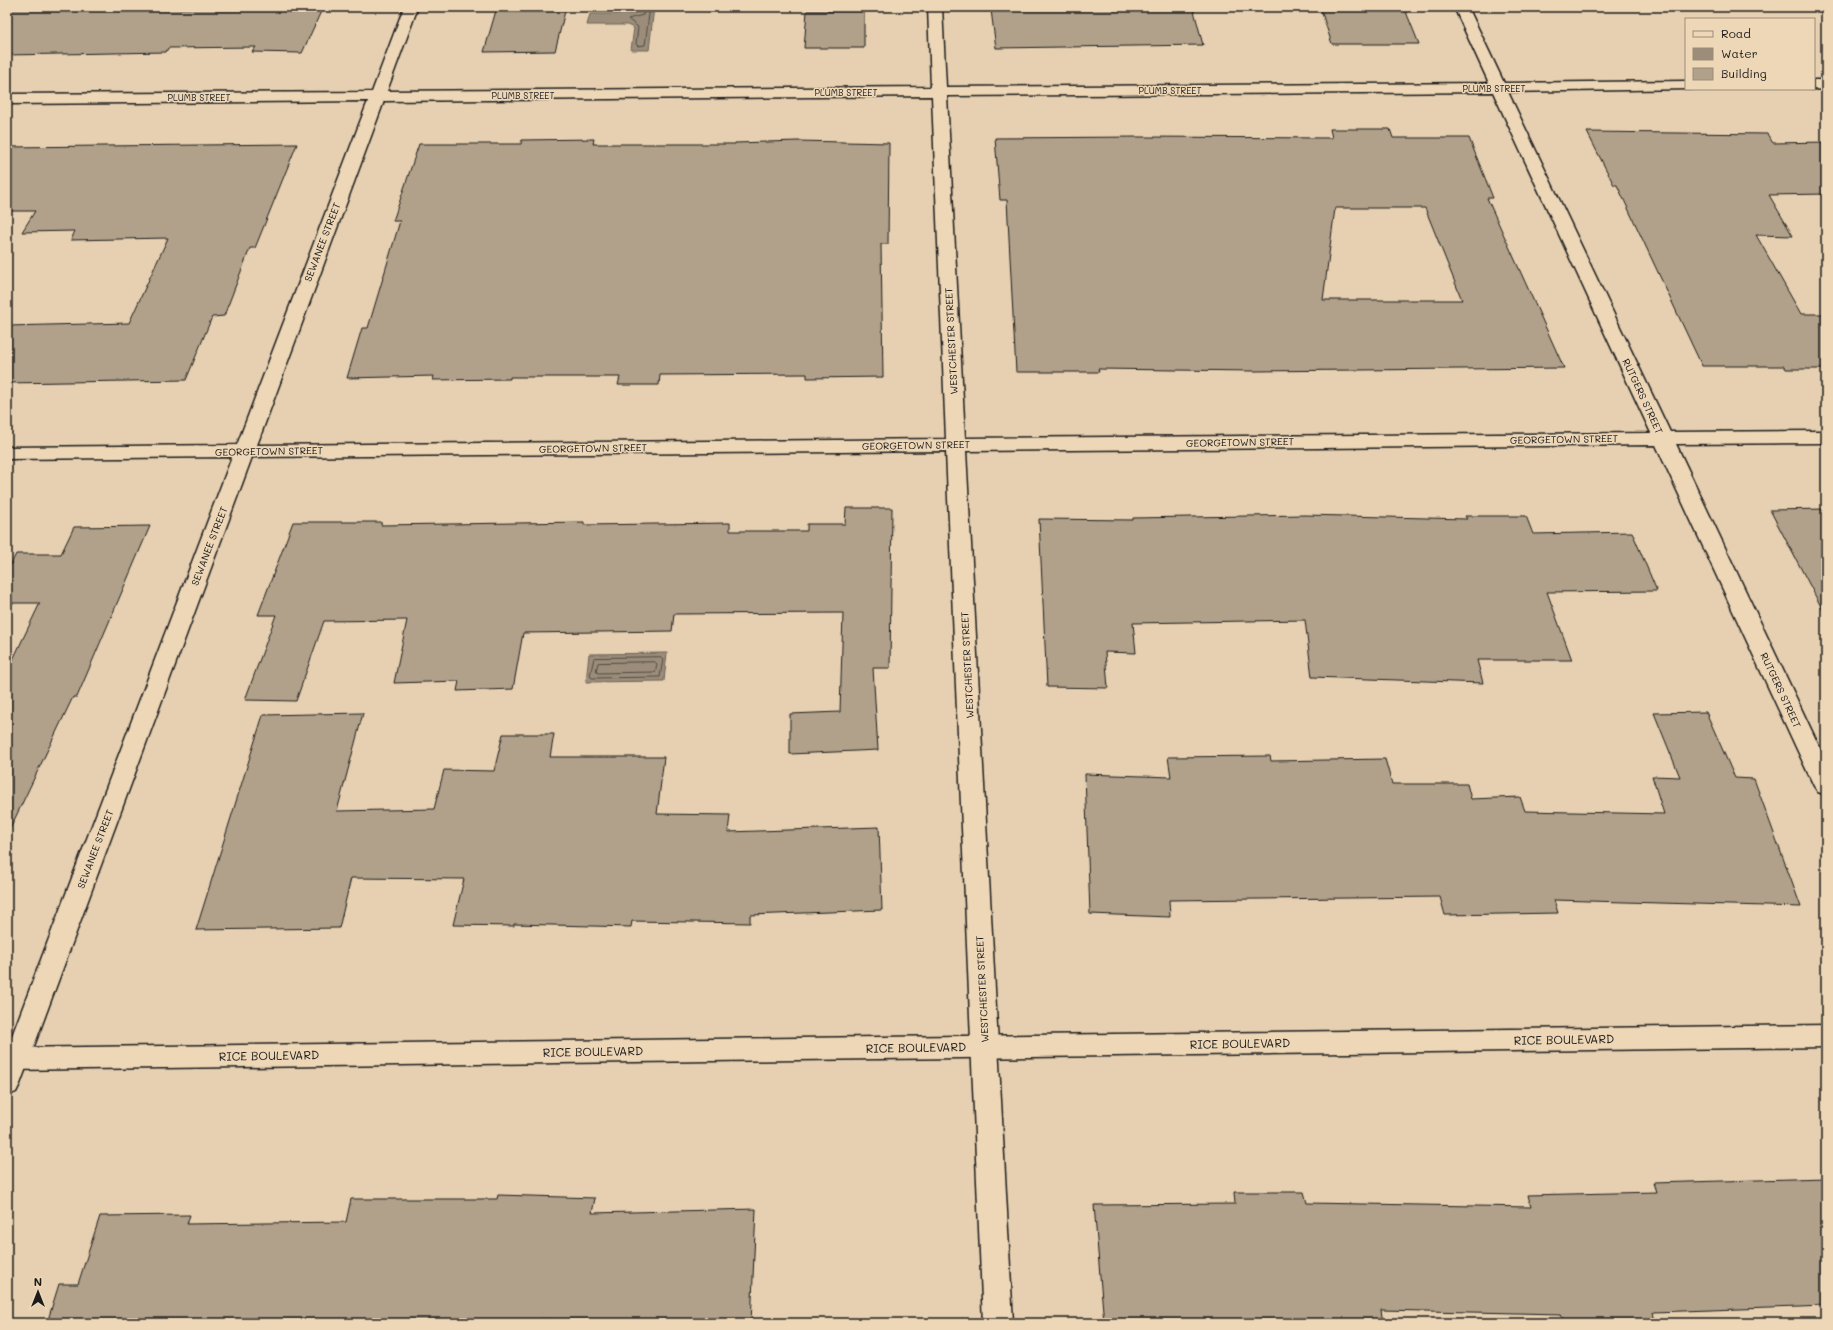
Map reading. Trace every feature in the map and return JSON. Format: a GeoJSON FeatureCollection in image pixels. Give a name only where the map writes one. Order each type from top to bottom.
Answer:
{"type":"FeatureCollection","features":[{"type":"Feature","properties":{"kind":"street","name":"SEWANEE STREET"},"geometry":{"type":"LineString","coordinates":[[7,1084],[12,1059],[244,451],[411,7]]}},
{"type":"Feature","properties":{"kind":"street","name":"WESTCHESTER STREET"},"geometry":{"type":"LineString","coordinates":[[935,7],[998,1323]]}},
{"type":"Feature","properties":{"kind":"street","name":"RUTGERS STREET"},"geometry":{"type":"LineString","coordinates":[[1461,7],[1826,786]]}},
{"type":"Feature","properties":{"kind":"street"},"geometry":{"type":"LineString","coordinates":[[1815,85],[1826,85]]}},
{"type":"Feature","properties":{"kind":"street","name":"PLUMB STREET"},"geometry":{"type":"LineString","coordinates":[[7,98],[1685,86]]}},
{"type":"Feature","properties":{"kind":"street","name":"GEORGETOWN STREET"},"geometry":{"type":"LineString","coordinates":[[7,453],[1826,437]]}},
{"type":"Feature","properties":{"kind":"street","name":"RICE BOULEVARD"},"geometry":{"type":"LineString","coordinates":[[12,1059],[1826,1036]]}},
{"type":"Feature","properties":{"kind":"water"},"geometry":{"type":"Polygon","coordinates":[[[641,7],[654,7],[649,50],[631,50],[634,28],[627,25],[587,25],[590,14],[631,14],[641,11],[641,7]]]}},
{"type":"Feature","properties":{"kind":"water"},"geometry":{"type":"Polygon","coordinates":[[[667,653],[664,681],[586,682],[589,654],[667,653]]]}},
{"type":"Feature","properties":{"kind":"building"},"geometry":{"type":"Polygon","coordinates":[[[7,7],[70,7],[69,9],[323,7],[302,53],[252,52],[256,47],[168,48],[166,52],[7,55],[7,7]]]}},
{"type":"Feature","properties":{"kind":"building"},"geometry":{"type":"Polygon","coordinates":[[[497,7],[566,7],[555,51],[484,52],[497,7]]]}},
{"type":"Feature","properties":{"kind":"building"},"geometry":{"type":"Polygon","coordinates":[[[1088,7],[1193,7],[1203,45],[996,48],[991,10],[1088,9],[1088,7]]]}},
{"type":"Feature","properties":{"kind":"building"},"geometry":{"type":"Polygon","coordinates":[[[1320,7],[1404,7],[1419,44],[1332,44],[1320,7]]]}},
{"type":"Feature","properties":{"kind":"building"},"geometry":{"type":"Polygon","coordinates":[[[807,11],[864,11],[864,48],[804,48],[807,11]]]}},
{"type":"Feature","properties":{"kind":"building"},"geometry":{"type":"Polygon","coordinates":[[[1330,129],[1390,129],[1393,138],[1469,138],[1493,198],[1487,198],[1564,368],[1254,371],[1098,369],[1099,372],[1016,372],[1007,200],[1000,200],[995,138],[1332,138],[1330,129]],[[1335,208],[1323,300],[1462,300],[1425,208],[1335,208]]]}},
{"type":"Feature","properties":{"kind":"building"},"geometry":{"type":"Polygon","coordinates":[[[1587,132],[1767,134],[1773,143],[1826,142],[1826,194],[1769,195],[1793,236],[1756,235],[1801,314],[1826,314],[1826,369],[1786,369],[1784,366],[1702,366],[1617,185],[1614,185],[1587,132]]]}},
{"type":"Feature","properties":{"kind":"building"},"geometry":{"type":"Polygon","coordinates":[[[594,139],[593,144],[735,144],[798,141],[889,143],[888,244],[881,244],[883,377],[807,378],[807,374],[660,375],[659,385],[618,385],[620,377],[510,377],[510,379],[433,380],[434,376],[347,378],[362,328],[368,328],[400,221],[393,221],[419,144],[521,144],[522,140],[594,139]]]}},
{"type":"Feature","properties":{"kind":"building"},"geometry":{"type":"Polygon","coordinates":[[[297,144],[255,248],[250,248],[224,316],[212,317],[186,380],[7,383],[7,326],[129,323],[168,238],[71,240],[75,231],[22,232],[35,211],[7,211],[7,147],[297,144]]]}},
{"type":"Feature","properties":{"kind":"building"},"geometry":{"type":"Polygon","coordinates":[[[846,508],[892,508],[890,668],[873,668],[878,750],[790,754],[790,714],[840,712],[843,613],[674,614],[672,631],[523,633],[513,689],[457,691],[459,681],[394,683],[407,620],[324,621],[296,701],[245,700],[276,615],[258,615],[293,522],[381,522],[381,525],[584,522],[584,525],[730,523],[730,531],[807,531],[807,524],[845,524],[846,508]]]}},
{"type":"Feature","properties":{"kind":"building"},"geometry":{"type":"Polygon","coordinates":[[[1826,509],[1826,616],[1770,510],[1826,509]]]}},
{"type":"Feature","properties":{"kind":"building"},"geometry":{"type":"Polygon","coordinates":[[[1305,515],[1467,519],[1465,516],[1526,516],[1533,534],[1632,532],[1657,591],[1547,592],[1572,660],[1477,660],[1483,683],[1312,677],[1305,620],[1133,623],[1136,653],[1105,652],[1108,688],[1047,687],[1039,519],[1133,520],[1133,518],[1305,515]]]}},
{"type":"Feature","properties":{"kind":"building"},"geometry":{"type":"Polygon","coordinates":[[[150,526],[77,697],[73,697],[7,835],[7,672],[40,603],[7,603],[7,572],[16,554],[61,554],[74,527],[150,526]]]}},
{"type":"Feature","properties":{"kind":"building"},"geometry":{"type":"Polygon","coordinates":[[[1706,712],[1735,778],[1754,779],[1801,907],[1554,900],[1558,913],[1445,915],[1440,897],[1169,900],[1170,917],[1090,914],[1085,774],[1171,777],[1168,757],[1270,756],[1271,761],[1385,759],[1392,784],[1467,784],[1471,799],[1520,797],[1525,811],[1664,814],[1652,776],[1680,777],[1654,713],[1706,712]]]}},
{"type":"Feature","properties":{"kind":"building"},"geometry":{"type":"Polygon","coordinates":[[[363,713],[337,811],[434,809],[444,770],[494,771],[503,734],[554,734],[550,757],[664,757],[657,814],[730,815],[728,832],[879,827],[882,910],[750,915],[750,923],[632,921],[631,927],[514,924],[514,926],[453,925],[464,879],[351,878],[339,928],[196,930],[263,715],[363,713]]]}},
{"type":"Feature","properties":{"kind":"building"},"geometry":{"type":"Polygon","coordinates":[[[1826,1178],[1826,1306],[1653,1312],[1656,1323],[1564,1323],[1561,1314],[1381,1310],[1383,1323],[1104,1323],[1094,1205],[1235,1204],[1234,1192],[1304,1192],[1307,1203],[1531,1207],[1528,1195],[1656,1192],[1653,1183],[1826,1178]]]}},
{"type":"Feature","properties":{"kind":"building"},"geometry":{"type":"Polygon","coordinates":[[[498,1195],[595,1198],[592,1213],[756,1209],[751,1323],[618,1323],[618,1321],[540,1319],[539,1323],[47,1323],[59,1284],[78,1284],[100,1216],[190,1215],[187,1224],[346,1222],[351,1199],[497,1199],[498,1195]]]}}]}
